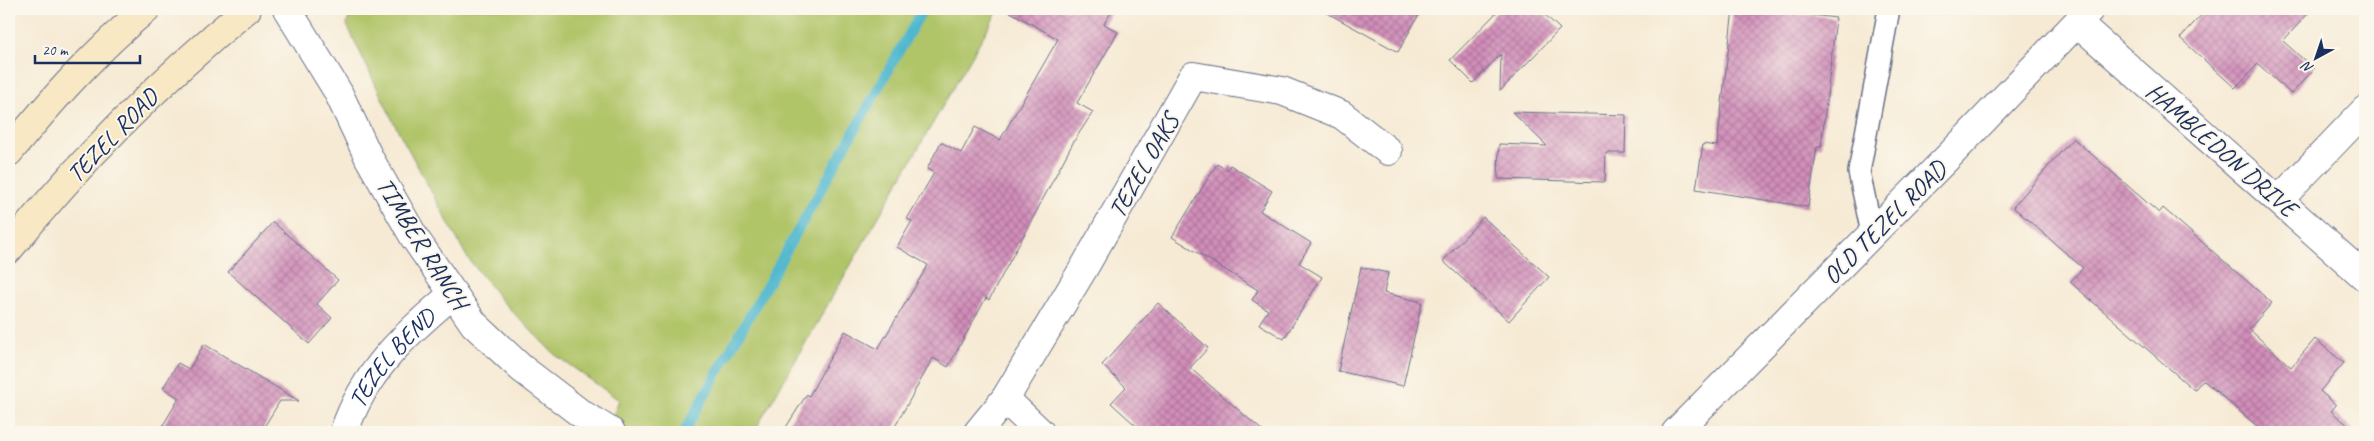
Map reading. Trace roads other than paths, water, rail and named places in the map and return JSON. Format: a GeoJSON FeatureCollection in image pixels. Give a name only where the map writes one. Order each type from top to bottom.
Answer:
{"type":"FeatureCollection","features":[{"type":"Feature","properties":{"kind":"main road"},"geometry":{"type":"LineString","coordinates":[[9,152],[45,107],[126,25],[146,9]]}},
{"type":"Feature","properties":{"kind":"main road","name":"TEZEL ROAD"},"geometry":{"type":"LineString","coordinates":[[9,249],[81,164],[187,59],[246,9]]}},
{"type":"Feature","properties":{"kind":"street","name":"TIMBER RANCH"},"geometry":{"type":"LineString","coordinates":[[287,9],[338,92],[369,158],[414,237],[474,324],[521,368],[580,413],[611,432]]}},
{"type":"Feature","properties":{"kind":"street","name":"OLD TEZEL ROAD"},"geometry":{"type":"LineString","coordinates":[[1676,432],[2084,16]]}},
{"type":"Feature","properties":{"kind":"street","name":"HAMBLEDON DRIVE"},"geometry":{"type":"LineString","coordinates":[[2084,16],[2365,277]]}},
{"type":"Feature","properties":{"kind":"street","name":"TEZEL OAKS"},"geometry":{"type":"LineString","coordinates":[[978,432],[1005,400],[1085,266],[1193,76],[1282,91],[1342,116],[1388,151]]}},
{"type":"Feature","properties":{"kind":"street"},"geometry":{"type":"LineString","coordinates":[[2280,199],[2365,110]]}},
{"type":"Feature","properties":{"kind":"street","name":"TEZEL BEND"},"geometry":{"type":"LineString","coordinates":[[344,432],[352,407],[377,368],[414,327],[452,294]]}},
{"type":"Feature","properties":{"kind":"street"},"geometry":{"type":"LineString","coordinates":[[1005,400],[1040,432]]}},
{"type":"Feature","properties":{"kind":"lane"},"geometry":{"type":"LineString","coordinates":[[1872,233],[1859,172],[1888,9]]}},
{"type":"Feature","properties":{"kind":"waterway"},"geometry":{"type":"LineString","coordinates":[[685,430],[923,9]]}}]}
